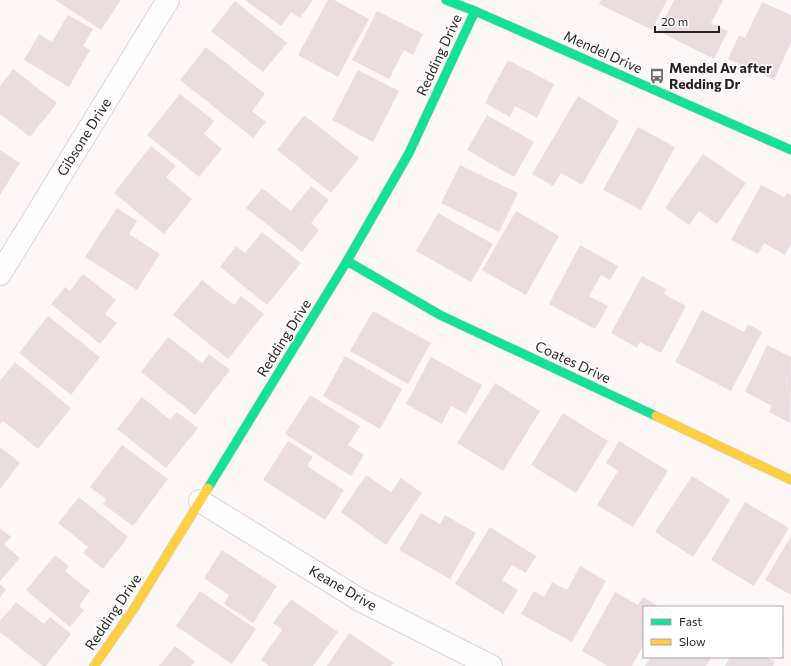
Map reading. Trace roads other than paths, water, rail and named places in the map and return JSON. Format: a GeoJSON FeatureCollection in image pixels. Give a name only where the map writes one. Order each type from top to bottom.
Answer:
{"type":"FeatureCollection","features":[{"type":"Feature","properties":{"kind":"street","name":"Gibsone Drive"},"geometry":{"type":"LineString","coordinates":[[0,274],[168,0]]}},
{"type":"Feature","properties":{"kind":"street","name":"Mendel Drive"},"geometry":{"type":"LineString","coordinates":[[446,0],[475,11],[791,150]]}},
{"type":"Feature","properties":{"kind":"street","name":"Redding Drive"},"geometry":{"type":"LineString","coordinates":[[94,666],[135,607],[347,261],[409,154],[475,11]]}},
{"type":"Feature","properties":{"kind":"street","name":"Coates Drive"},"geometry":{"type":"LineString","coordinates":[[347,261],[440,315],[791,480]]}},
{"type":"Feature","properties":{"kind":"street","name":"Keane Drive"},"geometry":{"type":"LineString","coordinates":[[200,501],[360,600],[490,666]]}},
{"type":"Feature","properties":{"kind":"place","name":"Mendel Av after Redding Dr"},"geometry":{"type":"Point","coordinates":[657,76]}}]}
